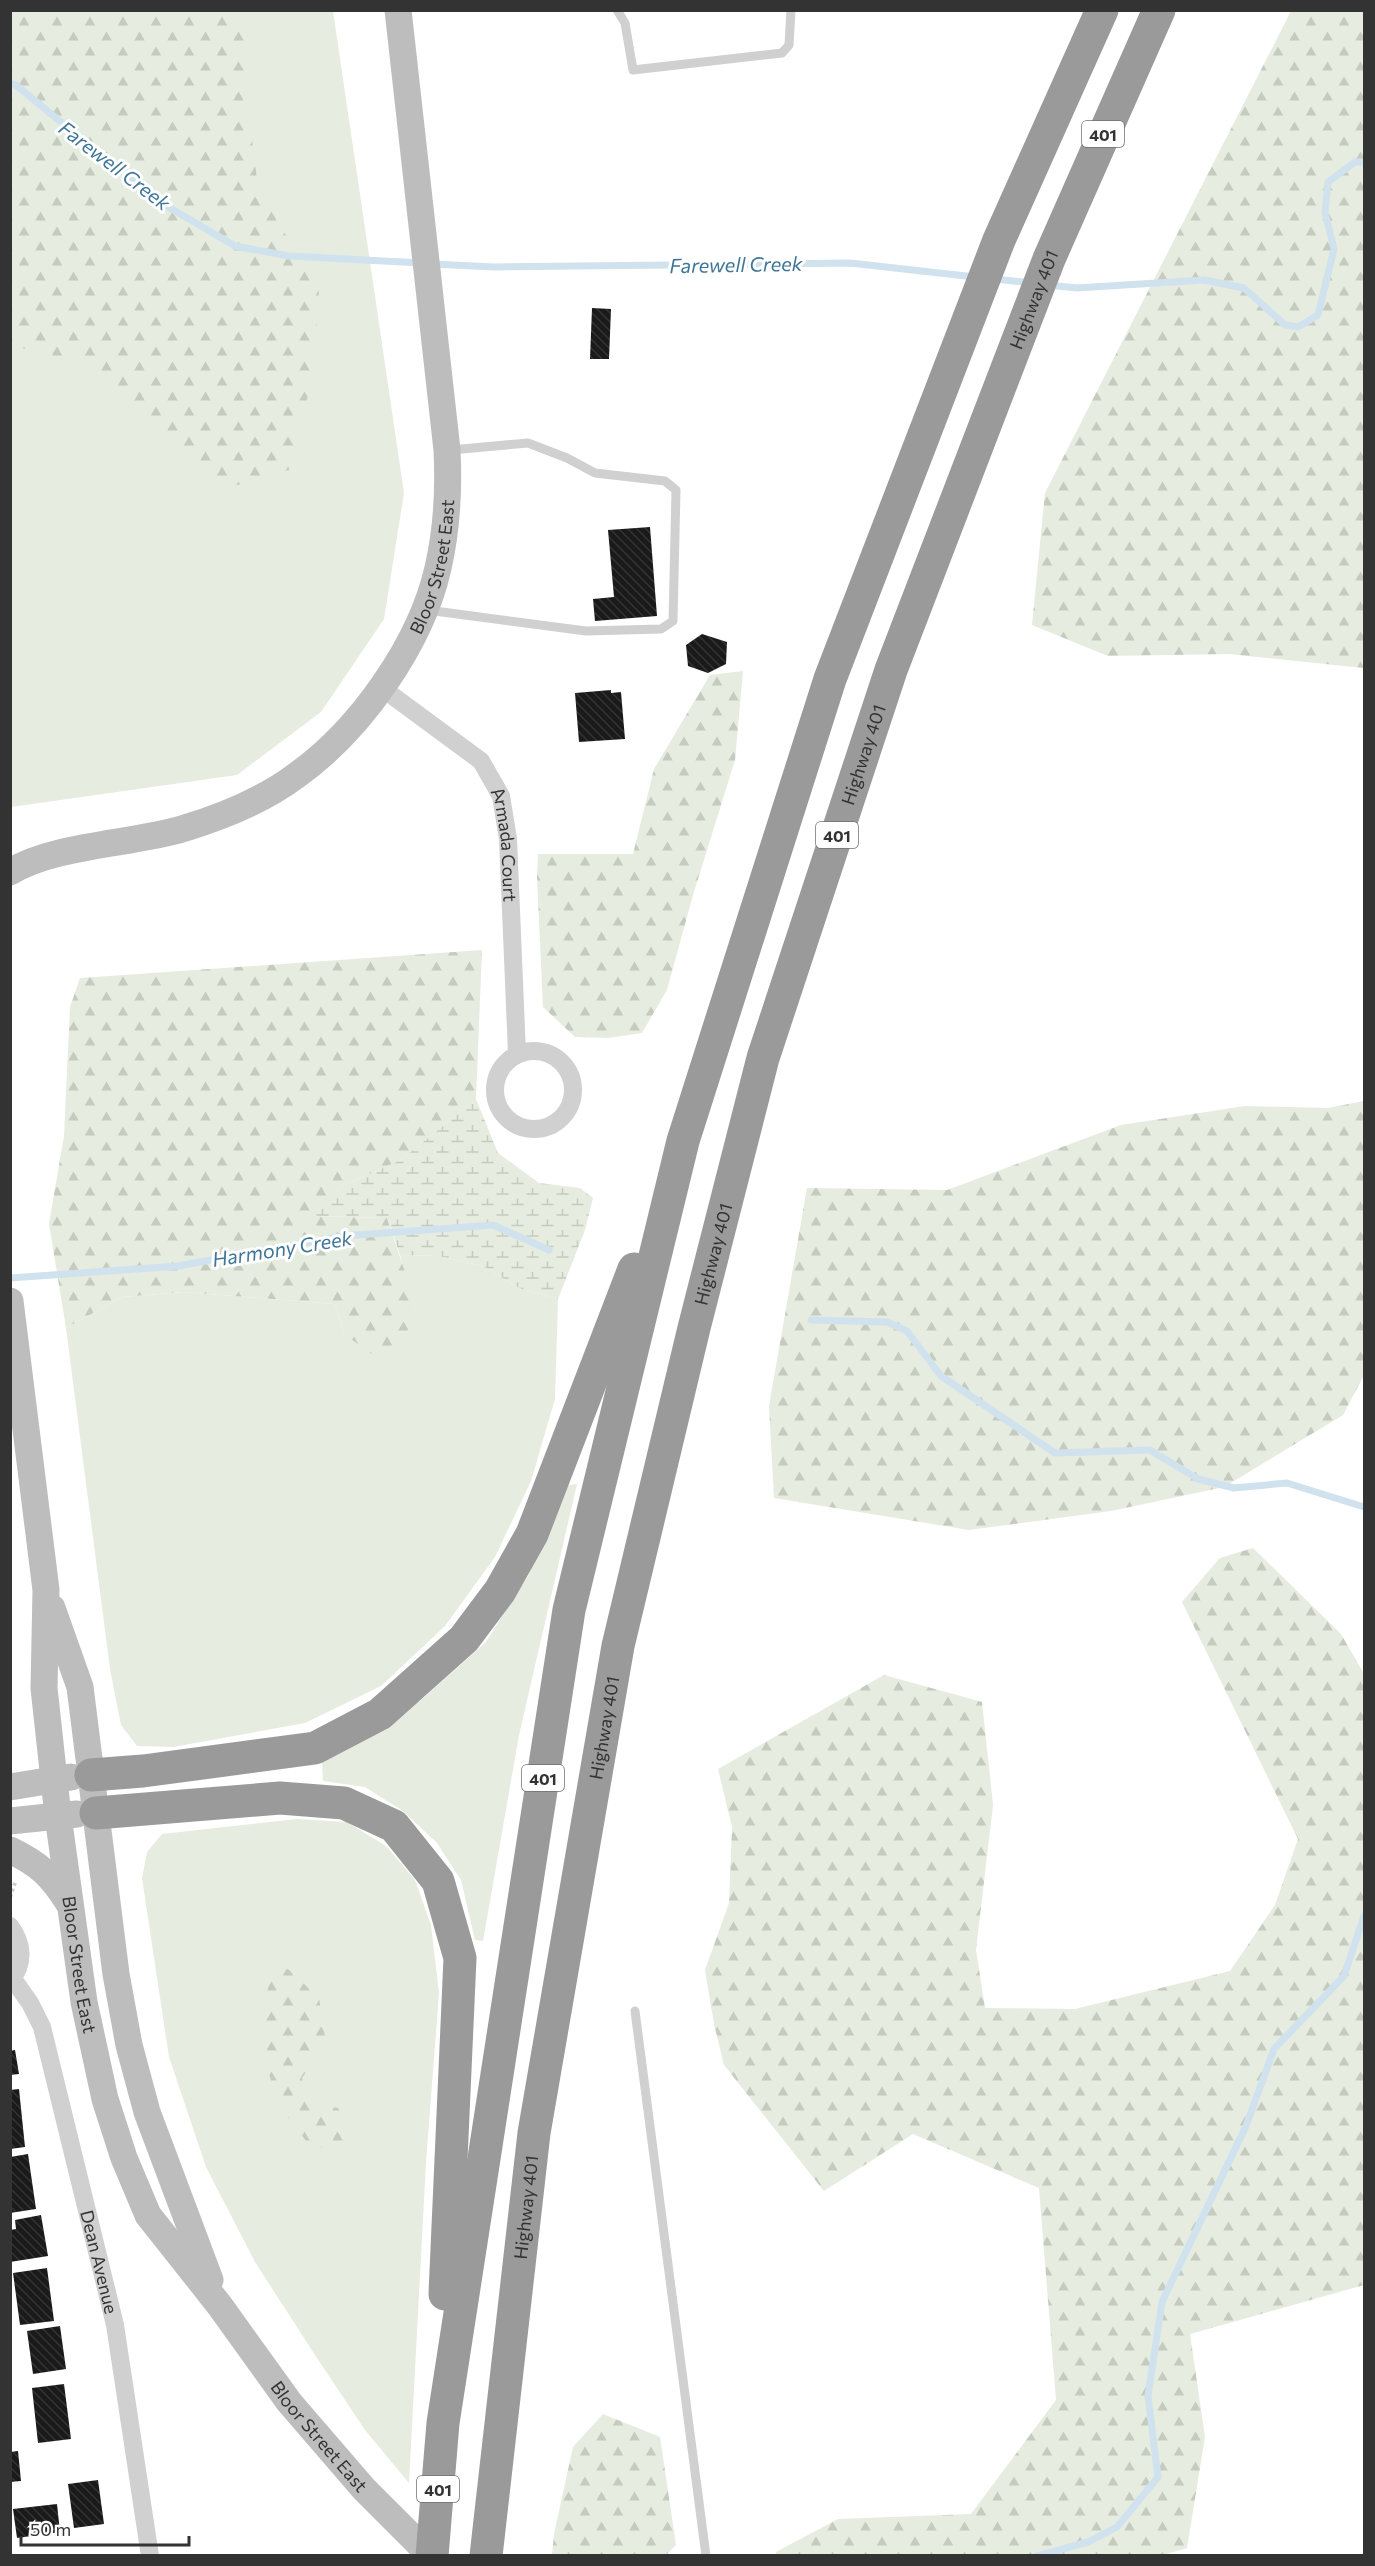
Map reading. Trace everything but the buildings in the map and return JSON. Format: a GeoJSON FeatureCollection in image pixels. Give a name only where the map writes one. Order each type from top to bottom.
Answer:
{"type":"FeatureCollection","features":[{"type":"Feature","properties":{"kind":"highway","name":"401"},"geometry":{"type":"LineString","coordinates":[[431,2556],[443,2423],[569,1610],[683,1141],[830,679],[962,330],[999,240],[1102,10]]}},
{"type":"Feature","properties":{"kind":"highway","name":"Highway 401"},"geometry":{"type":"LineString","coordinates":[[486,2556],[534,2133],[618,1647],[665,1448],[763,1058],[891,670],[1049,259],[1159,10]]}},
{"type":"Feature","properties":{"kind":"highway"},"geometry":{"type":"LineString","coordinates":[[91,1775],[143,1771],[315,1748],[380,1714],[464,1639],[501,1591],[532,1534],[683,1141]]}},
{"type":"Feature","properties":{"kind":"highway"},"geometry":{"type":"LineString","coordinates":[[96,1813],[280,1798],[344,1803],[394,1826],[438,1881],[460,1958],[443,2329],[443,2423]]}},
{"type":"Feature","properties":{"kind":"main road","name":"Bloor Street East"},"geometry":{"type":"LineString","coordinates":[[10,872],[49,856],[182,829],[219,816],[263,796],[296,776],[323,755],[382,688],[407,648],[425,610],[438,569],[446,526],[449,488],[447,450],[398,10]]}},
{"type":"Feature","properties":{"kind":"main road","name":"Bloor Street East"},"geometry":{"type":"LineString","coordinates":[[10,1301],[46,1590],[44,1688],[58,1816],[84,2002],[105,2099],[124,2158],[148,2215],[220,2306],[289,2402],[364,2489],[431,2556]]}},
{"type":"Feature","properties":{"kind":"main road","name":"Bloor Street East"},"geometry":{"type":"LineString","coordinates":[[46,1590],[80,1687],[116,1974],[129,2045],[147,2112],[220,2306]]}},
{"type":"Feature","properties":{"kind":"main road"},"geometry":{"type":"LineString","coordinates":[[10,1787],[91,1775]]}},
{"type":"Feature","properties":{"kind":"main road"},"geometry":{"type":"LineString","coordinates":[[10,1821],[96,1813]]}},
{"type":"Feature","properties":{"kind":"main road"},"geometry":{"type":"LineString","coordinates":[[15,1860],[41,1867],[53,1879],[71,1908]]}},
{"type":"Feature","properties":{"kind":"street","name":"Armada Court"},"geometry":{"type":"LineString","coordinates":[[382,688],[481,761],[501,796],[508,839],[518,1053]]}},
{"type":"Feature","properties":{"kind":"street"},"geometry":{"type":"LineString","coordinates":[[530,1050],[543,1051],[555,1056],[565,1065],[571,1077],[573,1089],[571,1102],[565,1114],[556,1123],[544,1128],[531,1129],[518,1126],[507,1119],[499,1109],[495,1096],[495,1083],[499,1071],[518,1053],[530,1050]]}},
{"type":"Feature","properties":{"kind":"street","name":"Dean Avenue"},"geometry":{"type":"LineString","coordinates":[[10,1926],[19,1939],[21,1953],[19,1966],[12,1980],[30,2003],[42,2027],[116,2325],[150,2556]]}},
{"type":"Feature","properties":{"kind":"lane"},"geometry":{"type":"LineString","coordinates":[[617,10],[625,23],[633,70],[782,53],[789,45],[791,10]]}},
{"type":"Feature","properties":{"kind":"lane"},"geometry":{"type":"LineString","coordinates":[[425,610],[586,632],[662,629],[673,621],[676,490],[665,481],[595,473],[549,450],[528,443],[447,450]]}},
{"type":"Feature","properties":{"kind":"lane"},"geometry":{"type":"LineString","coordinates":[[635,2011],[706,2556]]}},
{"type":"Feature","properties":{"kind":"path"},"geometry":{"type":"LineString","coordinates":[[10,1897],[15,1860]]}},
{"type":"Feature","properties":{"kind":"green space"},"geometry":{"type":"Polygon","coordinates":[[[10,11],[333,11],[404,493],[384,619],[321,712],[237,775],[11,807],[10,11]]]}},
{"type":"Feature","properties":{"kind":"green space"},"geometry":{"type":"Polygon","coordinates":[[[10,11],[243,11],[249,115],[258,188],[319,292],[313,376],[289,470],[217,491],[133,406],[77,362],[11,345],[10,11]]]}},
{"type":"Feature","properties":{"kind":"green space"},"geometry":{"type":"Polygon","coordinates":[[[1291,11],[1364,11],[1364,668],[1229,654],[1108,656],[1032,625],[1045,493],[1291,11]]]}},
{"type":"Feature","properties":{"kind":"green space"},"geometry":{"type":"Polygon","coordinates":[[[743,671],[735,760],[693,895],[667,990],[642,1033],[608,1038],[575,1037],[543,1007],[538,854],[633,854],[654,769],[710,675],[743,671]]]}},
{"type":"Feature","properties":{"kind":"green space"},"geometry":{"type":"Polygon","coordinates":[[[482,950],[476,1099],[401,1160],[338,1188],[315,1216],[387,1218],[415,1310],[398,1357],[372,1354],[344,1334],[335,1304],[183,1292],[122,1297],[66,1328],[49,1224],[64,1136],[70,1007],[80,978],[482,950]]]}},
{"type":"Feature","properties":{"kind":"green space"},"geometry":{"type":"Polygon","coordinates":[[[476,1099],[498,1153],[539,1183],[580,1188],[593,1198],[585,1230],[558,1299],[519,1288],[483,1266],[439,1256],[400,1255],[387,1218],[314,1216],[338,1188],[401,1160],[476,1099]]]}},
{"type":"Feature","properties":{"kind":"green space"},"geometry":{"type":"Polygon","coordinates":[[[1364,1101],[1364,1375],[1343,1415],[1224,1487],[1111,1511],[969,1530],[774,1498],[769,1406],[807,1188],[947,1190],[1121,1125],[1245,1106],[1328,1108],[1364,1101]]]}},
{"type":"Feature","properties":{"kind":"green space"},"geometry":{"type":"Polygon","coordinates":[[[400,1255],[439,1256],[483,1266],[519,1288],[558,1299],[555,1399],[531,1481],[495,1557],[445,1626],[381,1686],[305,1723],[173,1747],[137,1746],[121,1725],[110,1669],[66,1328],[122,1297],[183,1292],[335,1304],[344,1334],[415,1310],[400,1255]]]}},
{"type":"Feature","properties":{"kind":"green space"},"geometry":{"type":"Polygon","coordinates":[[[577,1484],[519,1735],[483,1941],[475,1940],[461,1880],[437,1843],[403,1811],[365,1787],[323,1781],[322,1760],[420,1701],[485,1643],[528,1576],[565,1486],[577,1484]]]}},
{"type":"Feature","properties":{"kind":"green space"},"geometry":{"type":"Polygon","coordinates":[[[1253,1548],[1341,1634],[1364,1674],[1364,2285],[1190,2334],[1205,2437],[1187,2548],[1160,2556],[776,2555],[776,2552],[838,2519],[971,2514],[1056,2400],[1039,2188],[913,2134],[824,2191],[724,2065],[705,1970],[729,1903],[732,1827],[718,1769],[884,1675],[982,1702],[993,1805],[976,1950],[985,2008],[1075,2009],[1230,1971],[1275,1905],[1298,1839],[1182,1602],[1220,1558],[1253,1548]]]}},
{"type":"Feature","properties":{"kind":"green space"},"geometry":{"type":"Polygon","coordinates":[[[297,1819],[347,1822],[386,1846],[415,1880],[431,1925],[439,1993],[426,2162],[409,2483],[365,2430],[255,2262],[206,2167],[169,2057],[142,1878],[147,1852],[162,1834],[297,1819]]]}},
{"type":"Feature","properties":{"kind":"green space"},"geometry":{"type":"Polygon","coordinates":[[[288,1969],[319,1998],[326,2043],[302,2078],[308,2103],[338,2108],[351,2131],[334,2153],[306,2141],[278,2104],[269,2074],[264,2009],[271,1973],[288,1969]]]}},
{"type":"Feature","properties":{"kind":"green space"},"geometry":{"type":"Polygon","coordinates":[[[603,2414],[660,2437],[676,2545],[666,2555],[552,2555],[554,2534],[573,2447],[603,2414]]]}},
{"type":"Feature","properties":{"kind":"waterway","name":"Farewell Creek"},"geometry":{"type":"LineString","coordinates":[[10,83],[16,85],[153,198],[235,246],[289,256],[421,263]]}},
{"type":"Feature","properties":{"kind":"waterway","name":"Farewell Creek"},"geometry":{"type":"LineString","coordinates":[[1048,285],[1077,288],[1204,280],[1244,288],[1285,325],[1298,327],[1318,315],[1334,249],[1325,213],[1328,182],[1355,162],[1364,162]]}},
{"type":"Feature","properties":{"kind":"waterway","name":"Farewell Creek"},"geometry":{"type":"LineString","coordinates":[[432,264],[494,267],[850,263],[975,277]]}},
{"type":"Feature","properties":{"kind":"waterway","name":"Farewell Creek"},"geometry":{"type":"LineString","coordinates":[[995,279],[1031,283]]}},
{"type":"Feature","properties":{"kind":"waterway","name":"Harmony Creek"},"geometry":{"type":"LineString","coordinates":[[10,1278],[178,1266],[343,1236],[493,1225],[549,1250]]}},
{"type":"Feature","properties":{"kind":"waterway","name":"Harmony Creek"},"geometry":{"type":"LineString","coordinates":[[811,1320],[887,1322],[907,1331],[941,1376],[1055,1453],[1150,1450],[1198,1479],[1234,1488],[1287,1483],[1364,1507]]}},
{"type":"Feature","properties":{"kind":"waterway"},"geometry":{"type":"LineString","coordinates":[[1037,2556],[1088,2542],[1117,2527],[1158,2477],[1148,2396],[1162,2302],[1246,2126],[1274,2049],[1344,1976],[1364,1916]]}}]}
